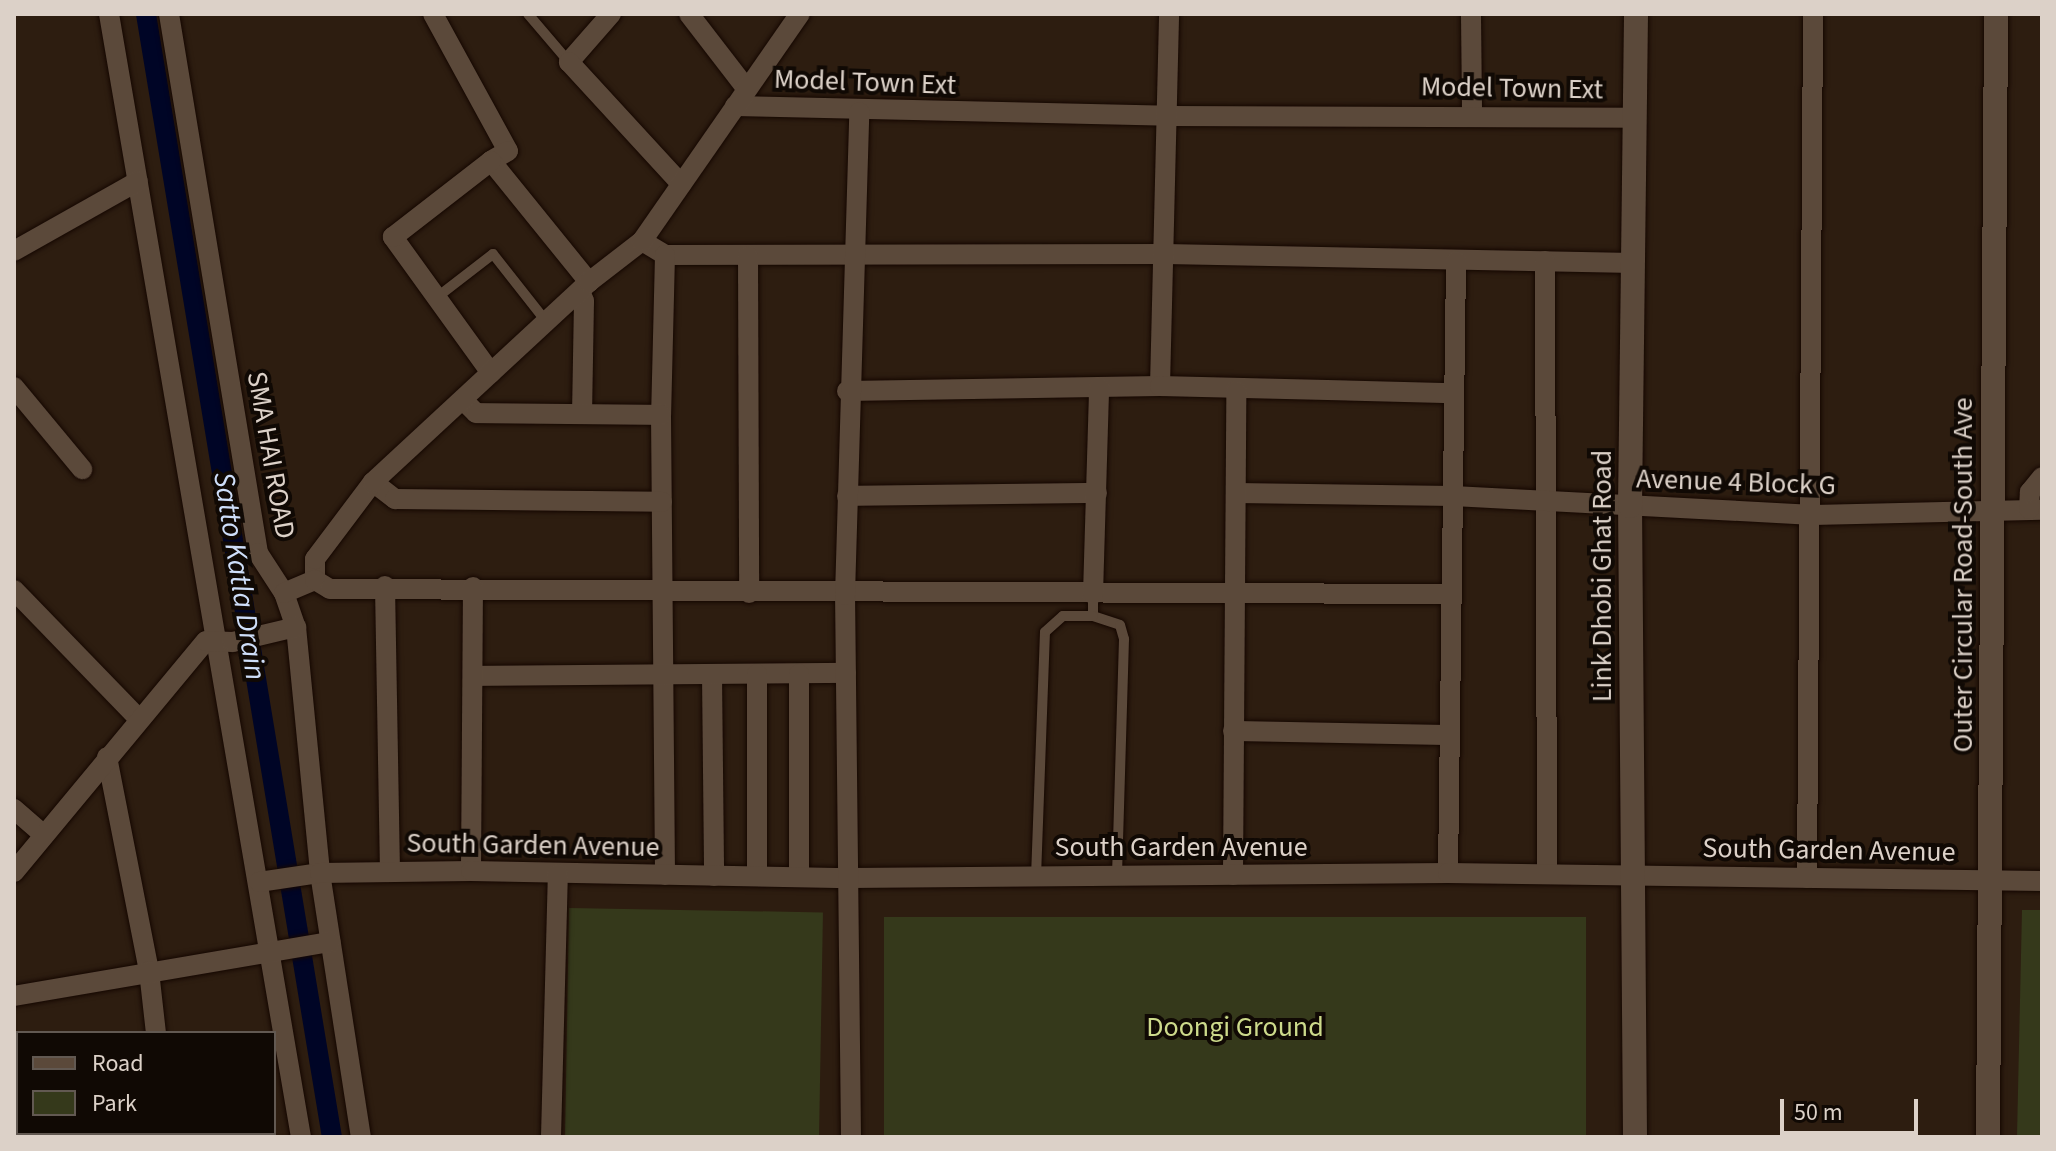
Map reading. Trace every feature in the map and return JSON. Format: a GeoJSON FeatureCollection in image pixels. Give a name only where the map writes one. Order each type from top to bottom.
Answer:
{"type":"FeatureCollection","features":[{"type":"Feature","properties":{"kind":"street"},"geometry":{"type":"LineString","coordinates":[[109,14],[226,640],[276,950],[301,1137]]}},
{"type":"Feature","properties":{"kind":"street","name":"SMA HAI ROAD"},"geometry":{"type":"LineString","coordinates":[[169,14],[258,553],[284,593],[296,627],[312,875],[361,1137]]}},
{"type":"Feature","properties":{"kind":"street"},"geometry":{"type":"LineString","coordinates":[[433,14],[508,151],[393,237],[491,373]]}},
{"type":"Feature","properties":{"kind":"street"},"geometry":{"type":"LineString","coordinates":[[611,14],[569,62],[681,184]]}},
{"type":"Feature","properties":{"kind":"street"},"geometry":{"type":"LineString","coordinates":[[689,14],[746,88]]}},
{"type":"Feature","properties":{"kind":"street"},"geometry":{"type":"LineString","coordinates":[[735,106],[800,14]]}},
{"type":"Feature","properties":{"kind":"street"},"geometry":{"type":"LineString","coordinates":[[1160,386],[1169,116],[1169,14]]}},
{"type":"Feature","properties":{"kind":"street"},"geometry":{"type":"LineString","coordinates":[[1471,14],[1472,115]]}},
{"type":"Feature","properties":{"kind":"street","name":"Link Dhobi Ghat Road"},"geometry":{"type":"LineString","coordinates":[[1635,1137],[1630,506],[1636,14]]}},
{"type":"Feature","properties":{"kind":"street"},"geometry":{"type":"LineString","coordinates":[[1807,878],[1813,515],[1813,14]]}},
{"type":"Feature","properties":{"kind":"street","name":"Outer Circular Road-South Ave"},"geometry":{"type":"LineString","coordinates":[[1988,1137],[1996,14]]}},
{"type":"Feature","properties":{"kind":"street","name":"Model Town Ext"},"geometry":{"type":"LineString","coordinates":[[315,580],[315,559],[373,482],[548,324],[584,286],[642,241],[735,106],[859,112],[1636,118]]}},
{"type":"Feature","properties":{"kind":"street"},"geometry":{"type":"LineString","coordinates":[[851,1137],[845,595],[847,391],[859,112]]}},
{"type":"Feature","properties":{"kind":"street"},"geometry":{"type":"LineString","coordinates":[[491,161],[584,286],[582,413]]}},
{"type":"Feature","properties":{"kind":"street"},"geometry":{"type":"LineString","coordinates":[[14,251],[138,181]]}},
{"type":"Feature","properties":{"kind":"street"},"geometry":{"type":"LineString","coordinates":[[642,241],[665,255],[852,252],[1165,254],[1634,263]]}},
{"type":"Feature","properties":{"kind":"street"},"geometry":{"type":"LineString","coordinates":[[665,255],[661,415],[665,875]]}},
{"type":"Feature","properties":{"kind":"street"},"geometry":{"type":"LineString","coordinates":[[748,256],[749,593]]}},
{"type":"Feature","properties":{"kind":"street"},"geometry":{"type":"LineString","coordinates":[[1448,873],[1456,261]]}},
{"type":"Feature","properties":{"kind":"street"},"geometry":{"type":"LineString","coordinates":[[1545,261],[1547,874]]}},
{"type":"Feature","properties":{"kind":"street"},"geometry":{"type":"LineString","coordinates":[[847,391],[1160,386],[1236,391],[1453,393]]}},
{"type":"Feature","properties":{"kind":"street"},"geometry":{"type":"LineString","coordinates":[[14,387],[82,469]]}},
{"type":"Feature","properties":{"kind":"street"},"geometry":{"type":"LineString","coordinates":[[1093,594],[1099,387]]}},
{"type":"Feature","properties":{"kind":"street"},"geometry":{"type":"LineString","coordinates":[[1233,875],[1236,391]]}},
{"type":"Feature","properties":{"kind":"street"},"geometry":{"type":"LineString","coordinates":[[464,401],[476,413],[661,415]]}},
{"type":"Feature","properties":{"kind":"street"},"geometry":{"type":"LineString","coordinates":[[2035,509],[2030,492],[2042,477]]}},
{"type":"Feature","properties":{"kind":"street"},"geometry":{"type":"LineString","coordinates":[[373,482],[395,499],[662,502]]}},
{"type":"Feature","properties":{"kind":"street"},"geometry":{"type":"LineString","coordinates":[[847,496],[1097,493]]}},
{"type":"Feature","properties":{"kind":"street","name":"Avenue 4 Block G"},"geometry":{"type":"LineString","coordinates":[[1236,493],[1453,496],[1813,515],[2035,509]]}},
{"type":"Feature","properties":{"kind":"street"},"geometry":{"type":"LineString","coordinates":[[284,593],[315,580],[330,589],[473,587],[845,595],[1451,594]]}},
{"type":"Feature","properties":{"kind":"street"},"geometry":{"type":"LineString","coordinates":[[385,586],[390,872]]}},
{"type":"Feature","properties":{"kind":"street"},"geometry":{"type":"LineString","coordinates":[[471,871],[473,587]]}},
{"type":"Feature","properties":{"kind":"street"},"geometry":{"type":"LineString","coordinates":[[14,590],[138,718]]}},
{"type":"Feature","properties":{"kind":"street"},"geometry":{"type":"LineString","coordinates":[[14,872],[138,718],[206,641],[296,627]]}},
{"type":"Feature","properties":{"kind":"street"},"geometry":{"type":"LineString","coordinates":[[473,676],[846,673]]}},
{"type":"Feature","properties":{"kind":"street"},"geometry":{"type":"LineString","coordinates":[[712,674],[714,876]]}},
{"type":"Feature","properties":{"kind":"street"},"geometry":{"type":"LineString","coordinates":[[757,674],[757,876]]}},
{"type":"Feature","properties":{"kind":"street"},"geometry":{"type":"LineString","coordinates":[[799,674],[799,877]]}},
{"type":"Feature","properties":{"kind":"street"},"geometry":{"type":"LineString","coordinates":[[1233,731],[1449,735]]}},
{"type":"Feature","properties":{"kind":"street"},"geometry":{"type":"LineString","coordinates":[[107,757],[149,971],[156,1031]]}},
{"type":"Feature","properties":{"kind":"street"},"geometry":{"type":"LineString","coordinates":[[14,809],[44,835]]}},
{"type":"Feature","properties":{"kind":"street","name":"South Garden Avenue"},"geometry":{"type":"LineString","coordinates":[[264,882],[312,875],[471,871],[850,878],[1448,873],[2042,881]]}},
{"type":"Feature","properties":{"kind":"street"},"geometry":{"type":"LineString","coordinates":[[551,1137],[558,874]]}},
{"type":"Feature","properties":{"kind":"street"},"geometry":{"type":"LineString","coordinates":[[14,996],[324,942]]}},
{"type":"Feature","properties":{"kind":"lane"},"geometry":{"type":"LineString","coordinates":[[528,14],[569,62]]}},
{"type":"Feature","properties":{"kind":"lane"},"geometry":{"type":"LineString","coordinates":[[436,298],[493,254],[548,324]]}},
{"type":"Feature","properties":{"kind":"lane"},"geometry":{"type":"LineString","coordinates":[[1093,594],[1093,616]]}},
{"type":"Feature","properties":{"kind":"lane"},"geometry":{"type":"LineString","coordinates":[[1036,877],[1045,632],[1063,616],[1093,616],[1120,625],[1124,639],[1117,876]]}},
{"type":"Feature","properties":{"kind":"green space"},"geometry":{"type":"Polygon","coordinates":[[[569,908],[823,912],[819,1137],[565,1137],[569,908]]]}},
{"type":"Feature","properties":{"kind":"green space"},"geometry":{"type":"Polygon","coordinates":[[[2022,910],[2042,910],[2042,1137],[2017,1137],[2022,910]]]}},
{"type":"Feature","properties":{"kind":"green space","name":"Doongi Ground"},"geometry":{"type":"Polygon","coordinates":[[[884,917],[1586,917],[1586,1137],[884,1137],[884,917]]]}},
{"type":"Feature","properties":{"kind":"waterway","name":"Satto Katla Drain"},"geometry":{"type":"LineString","coordinates":[[146,14],[332,1137]]}}]}
